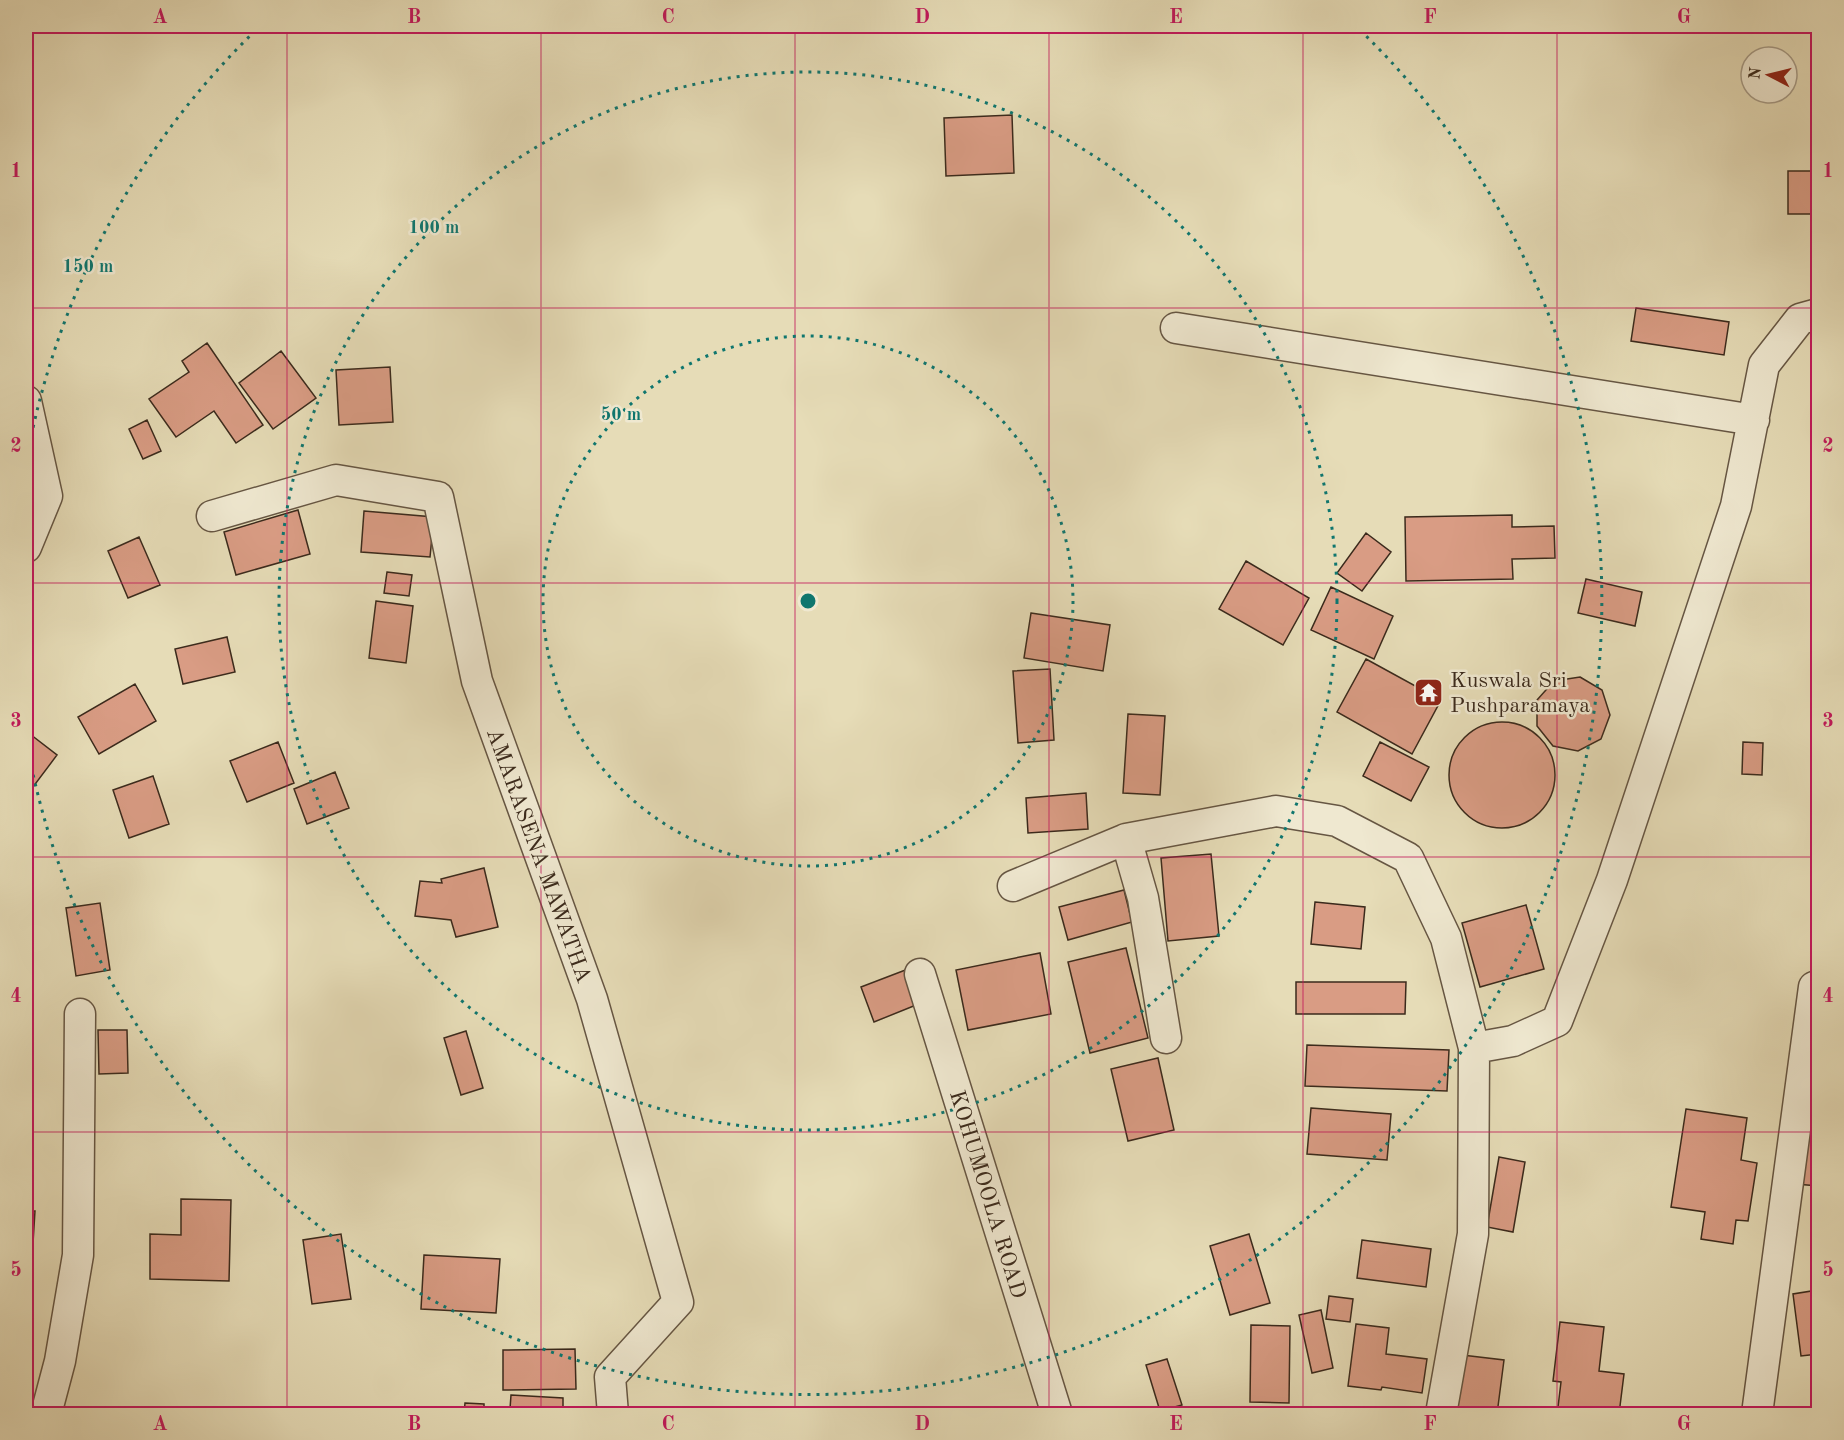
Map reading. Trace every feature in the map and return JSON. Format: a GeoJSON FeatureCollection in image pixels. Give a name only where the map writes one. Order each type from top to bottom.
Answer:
{"type":"FeatureCollection","features":[{"type":"Feature","properties":{"kind":"street"},"geometry":{"type":"LineString","coordinates":[[1474,1048],[1513,1041],[1557,1021],[1612,880],[1736,506],[1764,365],[1800,319],[1818,314]]}},
{"type":"Feature","properties":{"kind":"street"},"geometry":{"type":"LineString","coordinates":[[1176,328],[1754,420]]}},
{"type":"Feature","properties":{"kind":"street"},"geometry":{"type":"LineString","coordinates":[[26,401],[46,496],[26,547]]}},
{"type":"Feature","properties":{"kind":"street","name":"AMARASENA MAWATHA"},"geometry":{"type":"LineString","coordinates":[[212,516],[336,480],[438,497],[477,681],[592,999],[678,1302],[610,1377],[613,1414]]}},
{"type":"Feature","properties":{"kind":"street"},"geometry":{"type":"LineString","coordinates":[[1014,886],[1126,839],[1276,811],[1337,821],[1408,858],[1446,938],[1474,1048],[1473,1234],[1441,1414]]}},
{"type":"Feature","properties":{"kind":"street"},"geometry":{"type":"LineString","coordinates":[[1126,839],[1143,898],[1166,1038]]}},
{"type":"Feature","properties":{"kind":"street","name":"KOHUMOOLA ROAD"},"geometry":{"type":"LineString","coordinates":[[920,974],[1057,1414]]}},
{"type":"Feature","properties":{"kind":"street"},"geometry":{"type":"LineString","coordinates":[[1757,1414],[1814,987]]}},
{"type":"Feature","properties":{"kind":"street"},"geometry":{"type":"LineString","coordinates":[[46,1414],[60,1361],[78,1255],[80,1014]]}},
{"type":"Feature","properties":{"kind":"building"},"geometry":{"type":"Polygon","coordinates":[[[1012,115],[1014,173],[946,176],[944,118],[1012,115]]]}},
{"type":"Feature","properties":{"kind":"building"},"geometry":{"type":"Polygon","coordinates":[[[1788,171],[1818,171],[1818,233],[1816,233],[1815,214],[1788,214],[1788,171]]]}},
{"type":"Feature","properties":{"kind":"building"},"geometry":{"type":"Polygon","coordinates":[[[1636,308],[1729,322],[1724,355],[1631,341],[1636,308]]]}},
{"type":"Feature","properties":{"kind":"building"},"geometry":{"type":"Polygon","coordinates":[[[207,343],[263,425],[236,443],[214,411],[176,437],[149,399],[189,372],[182,361],[207,343]]]}},
{"type":"Feature","properties":{"kind":"building"},"geometry":{"type":"Polygon","coordinates":[[[281,351],[316,398],[273,429],[239,383],[281,351]]]}},
{"type":"Feature","properties":{"kind":"building"},"geometry":{"type":"Polygon","coordinates":[[[390,367],[393,422],[339,425],[336,370],[390,367]]]}},
{"type":"Feature","properties":{"kind":"building"},"geometry":{"type":"Polygon","coordinates":[[[147,420],[161,451],[143,459],[129,429],[147,420]]]}},
{"type":"Feature","properties":{"kind":"building"},"geometry":{"type":"Polygon","coordinates":[[[298,510],[310,554],[236,575],[224,532],[298,510]]]}},
{"type":"Feature","properties":{"kind":"building"},"geometry":{"type":"Polygon","coordinates":[[[364,511],[434,517],[430,557],[361,552],[364,511]]]}},
{"type":"Feature","properties":{"kind":"building"},"geometry":{"type":"Polygon","coordinates":[[[1512,515],[1512,527],[1554,526],[1555,558],[1512,559],[1513,579],[1406,581],[1405,517],[1512,515]]]}},
{"type":"Feature","properties":{"kind":"building"},"geometry":{"type":"Polygon","coordinates":[[[1366,533],[1391,552],[1362,591],[1337,573],[1366,533]]]}},
{"type":"Feature","properties":{"kind":"building"},"geometry":{"type":"Polygon","coordinates":[[[139,537],[160,585],[128,598],[108,551],[139,537]]]}},
{"type":"Feature","properties":{"kind":"building"},"geometry":{"type":"Polygon","coordinates":[[[1246,561],[1309,598],[1283,645],[1219,609],[1246,561]]]}},
{"type":"Feature","properties":{"kind":"building"},"geometry":{"type":"Polygon","coordinates":[[[387,572],[412,575],[409,596],[384,593],[387,572]]]}},
{"type":"Feature","properties":{"kind":"building"},"geometry":{"type":"Polygon","coordinates":[[[1586,579],[1642,592],[1635,626],[1578,613],[1586,579]]]}},
{"type":"Feature","properties":{"kind":"building"},"geometry":{"type":"Polygon","coordinates":[[[1331,587],[1393,616],[1374,659],[1311,630],[1331,587]]]}},
{"type":"Feature","properties":{"kind":"building"},"geometry":{"type":"Polygon","coordinates":[[[376,601],[413,606],[406,663],[369,658],[376,601]]]}},
{"type":"Feature","properties":{"kind":"building"},"geometry":{"type":"Polygon","coordinates":[[[1031,613],[1110,625],[1103,671],[1024,658],[1031,613]]]}},
{"type":"Feature","properties":{"kind":"building"},"geometry":{"type":"Polygon","coordinates":[[[227,637],[235,672],[183,684],[175,649],[227,637]]]}},
{"type":"Feature","properties":{"kind":"building"},"geometry":{"type":"Polygon","coordinates":[[[1366,659],[1441,700],[1412,754],[1337,712],[1366,659]]]}},
{"type":"Feature","properties":{"kind":"building"},"geometry":{"type":"Polygon","coordinates":[[[1050,669],[1054,740],[1018,743],[1013,671],[1050,669]]]}},
{"type":"Feature","properties":{"kind":"building"},"geometry":{"type":"Polygon","coordinates":[[[1580,677],[1602,690],[1610,715],[1601,739],[1578,751],[1553,746],[1537,726],[1537,700],[1554,681],[1580,677]]]}},
{"type":"Feature","properties":{"kind":"building"},"geometry":{"type":"Polygon","coordinates":[[[135,684],[156,721],[99,754],[78,717],[135,684]]]}},
{"type":"Feature","properties":{"kind":"building"},"geometry":{"type":"Polygon","coordinates":[[[1128,714],[1165,716],[1160,795],[1123,793],[1128,714]]]}},
{"type":"Feature","properties":{"kind":"building"},"geometry":{"type":"Polygon","coordinates":[[[1502,722],[1522,726],[1539,738],[1551,755],[1555,775],[1551,795],[1539,812],[1522,824],[1502,828],[1482,824],[1465,812],[1453,795],[1449,775],[1453,755],[1465,738],[1482,726],[1502,722]]]}},
{"type":"Feature","properties":{"kind":"building"},"geometry":{"type":"Polygon","coordinates":[[[26,731],[57,755],[33,787],[26,781],[26,731]]]}},
{"type":"Feature","properties":{"kind":"building"},"geometry":{"type":"Polygon","coordinates":[[[278,742],[294,783],[247,802],[230,761],[278,742]]]}},
{"type":"Feature","properties":{"kind":"building"},"geometry":{"type":"Polygon","coordinates":[[[1380,742],[1429,767],[1411,801],[1363,776],[1380,742]]]}},
{"type":"Feature","properties":{"kind":"building"},"geometry":{"type":"Polygon","coordinates":[[[1743,742],[1763,743],[1762,775],[1742,774],[1743,742]]]}},
{"type":"Feature","properties":{"kind":"building"},"geometry":{"type":"Polygon","coordinates":[[[335,772],[349,808],[307,824],[294,789],[335,772]]]}},
{"type":"Feature","properties":{"kind":"building"},"geometry":{"type":"Polygon","coordinates":[[[153,776],[169,824],[129,838],[113,790],[153,776]]]}},
{"type":"Feature","properties":{"kind":"building"},"geometry":{"type":"Polygon","coordinates":[[[1086,793],[1088,829],[1028,833],[1026,798],[1086,793]]]}},
{"type":"Feature","properties":{"kind":"building"},"geometry":{"type":"Polygon","coordinates":[[[1211,854],[1219,936],[1168,941],[1161,858],[1211,854]]]}},
{"type":"Feature","properties":{"kind":"building"},"geometry":{"type":"Polygon","coordinates":[[[484,868],[498,927],[456,937],[451,920],[415,916],[420,881],[442,883],[441,879],[484,868]]]}},
{"type":"Feature","properties":{"kind":"building"},"geometry":{"type":"Polygon","coordinates":[[[1124,890],[1132,922],[1068,940],[1059,907],[1124,890]]]}},
{"type":"Feature","properties":{"kind":"building"},"geometry":{"type":"Polygon","coordinates":[[[1315,902],[1365,907],[1361,949],[1311,944],[1315,902]]]}},
{"type":"Feature","properties":{"kind":"building"},"geometry":{"type":"Polygon","coordinates":[[[100,903],[110,970],[76,976],[66,908],[100,903]]]}},
{"type":"Feature","properties":{"kind":"building"},"geometry":{"type":"Polygon","coordinates":[[[1526,905],[1544,969],[1480,987],[1462,923],[1526,905]]]}},
{"type":"Feature","properties":{"kind":"building"},"geometry":{"type":"Polygon","coordinates":[[[1126,948],[1148,1038],[1090,1053],[1068,962],[1126,948]]]}},
{"type":"Feature","properties":{"kind":"building"},"geometry":{"type":"Polygon","coordinates":[[[1040,953],[1051,1014],[968,1030],[956,970],[1040,953]]]}},
{"type":"Feature","properties":{"kind":"building"},"geometry":{"type":"Polygon","coordinates":[[[908,969],[921,1003],[874,1022],[861,987],[908,969]]]}},
{"type":"Feature","properties":{"kind":"building"},"geometry":{"type":"Polygon","coordinates":[[[1296,982],[1406,982],[1405,1014],[1296,1014],[1296,982]]]}},
{"type":"Feature","properties":{"kind":"building"},"geometry":{"type":"Polygon","coordinates":[[[98,1030],[127,1030],[128,1073],[99,1074],[98,1030]]]}},
{"type":"Feature","properties":{"kind":"building"},"geometry":{"type":"Polygon","coordinates":[[[466,1031],[483,1088],[461,1095],[444,1038],[466,1031]]]}},
{"type":"Feature","properties":{"kind":"building"},"geometry":{"type":"Polygon","coordinates":[[[30,1045],[33,1094],[26,1095],[26,1046],[30,1045]]]}},
{"type":"Feature","properties":{"kind":"building"},"geometry":{"type":"Polygon","coordinates":[[[1307,1045],[1449,1050],[1447,1091],[1305,1086],[1307,1045]]]}},
{"type":"Feature","properties":{"kind":"building"},"geometry":{"type":"Polygon","coordinates":[[[1158,1058],[1174,1130],[1128,1141],[1111,1069],[1158,1058]]]}},
{"type":"Feature","properties":{"kind":"building"},"geometry":{"type":"Polygon","coordinates":[[[1311,1108],[1391,1114],[1387,1160],[1307,1154],[1311,1108]]]}},
{"type":"Feature","properties":{"kind":"building"},"geometry":{"type":"Polygon","coordinates":[[[1686,1109],[1747,1118],[1741,1160],[1757,1163],[1748,1221],[1736,1220],[1733,1244],[1701,1239],[1705,1212],[1671,1207],[1686,1109]]]}},
{"type":"Feature","properties":{"kind":"building"},"geometry":{"type":"Polygon","coordinates":[[[1799,1138],[1818,1139],[1818,1186],[1796,1184],[1799,1138]]]}},
{"type":"Feature","properties":{"kind":"building"},"geometry":{"type":"Polygon","coordinates":[[[1499,1157],[1525,1162],[1513,1232],[1487,1227],[1499,1157]]]}},
{"type":"Feature","properties":{"kind":"building"},"geometry":{"type":"Polygon","coordinates":[[[181,1199],[231,1200],[229,1281],[150,1279],[150,1234],[181,1235],[181,1199]]]}},
{"type":"Feature","properties":{"kind":"building"},"geometry":{"type":"Polygon","coordinates":[[[26,1211],[35,1211],[30,1291],[26,1291],[26,1211]]]}},
{"type":"Feature","properties":{"kind":"building"},"geometry":{"type":"Polygon","coordinates":[[[341,1234],[351,1299],[312,1304],[303,1240],[341,1234]]]}},
{"type":"Feature","properties":{"kind":"building"},"geometry":{"type":"Polygon","coordinates":[[[1249,1234],[1270,1303],[1230,1315],[1210,1246],[1249,1234]]]}},
{"type":"Feature","properties":{"kind":"building"},"geometry":{"type":"Polygon","coordinates":[[[1362,1240],[1431,1249],[1426,1287],[1357,1278],[1362,1240]]]}},
{"type":"Feature","properties":{"kind":"building"},"geometry":{"type":"Polygon","coordinates":[[[424,1255],[500,1259],[496,1313],[421,1309],[424,1255]]]}},
{"type":"Feature","properties":{"kind":"building"},"geometry":{"type":"Polygon","coordinates":[[[1818,1290],[1818,1354],[1801,1356],[1793,1294],[1818,1290]]]}},
{"type":"Feature","properties":{"kind":"building"},"geometry":{"type":"Polygon","coordinates":[[[1329,1296],[1353,1299],[1350,1322],[1326,1319],[1329,1296]]]}},
{"type":"Feature","properties":{"kind":"building"},"geometry":{"type":"Polygon","coordinates":[[[1321,1310],[1333,1368],[1312,1373],[1299,1315],[1321,1310]]]}},
{"type":"Feature","properties":{"kind":"building"},"geometry":{"type":"Polygon","coordinates":[[[1560,1322],[1604,1327],[1599,1371],[1624,1374],[1619,1414],[1558,1407],[1561,1382],[1553,1381],[1560,1322]]]}},
{"type":"Feature","properties":{"kind":"building"},"geometry":{"type":"Polygon","coordinates":[[[1356,1324],[1389,1328],[1386,1354],[1427,1359],[1422,1393],[1382,1387],[1381,1390],[1348,1386],[1356,1324]]]}},
{"type":"Feature","properties":{"kind":"building"},"geometry":{"type":"Polygon","coordinates":[[[1251,1325],[1290,1326],[1289,1403],[1250,1402],[1251,1325]]]}},
{"type":"Feature","properties":{"kind":"building"},"geometry":{"type":"Polygon","coordinates":[[[575,1349],[576,1389],[503,1390],[503,1350],[575,1349]]]}},
{"type":"Feature","properties":{"kind":"building"},"geometry":{"type":"Polygon","coordinates":[[[1462,1355],[1504,1360],[1497,1414],[1455,1414],[1462,1355]]]}},
{"type":"Feature","properties":{"kind":"building"},"geometry":{"type":"Polygon","coordinates":[[[1167,1359],[1182,1405],[1160,1411],[1146,1365],[1167,1359]]]}},
{"type":"Feature","properties":{"kind":"building"},"geometry":{"type":"Polygon","coordinates":[[[511,1395],[563,1398],[563,1412],[566,1413],[504,1414],[504,1409],[510,1409],[511,1395]]]}},
{"type":"Feature","properties":{"kind":"building"},"geometry":{"type":"Polygon","coordinates":[[[465,1403],[484,1404],[484,1414],[464,1414],[465,1403]]]}},
{"type":"Feature","properties":{"kind":"place","name":"Kuswala Sri Pushparamaya"},"geometry":{"type":"Point","coordinates":[1429,692]}}]}
